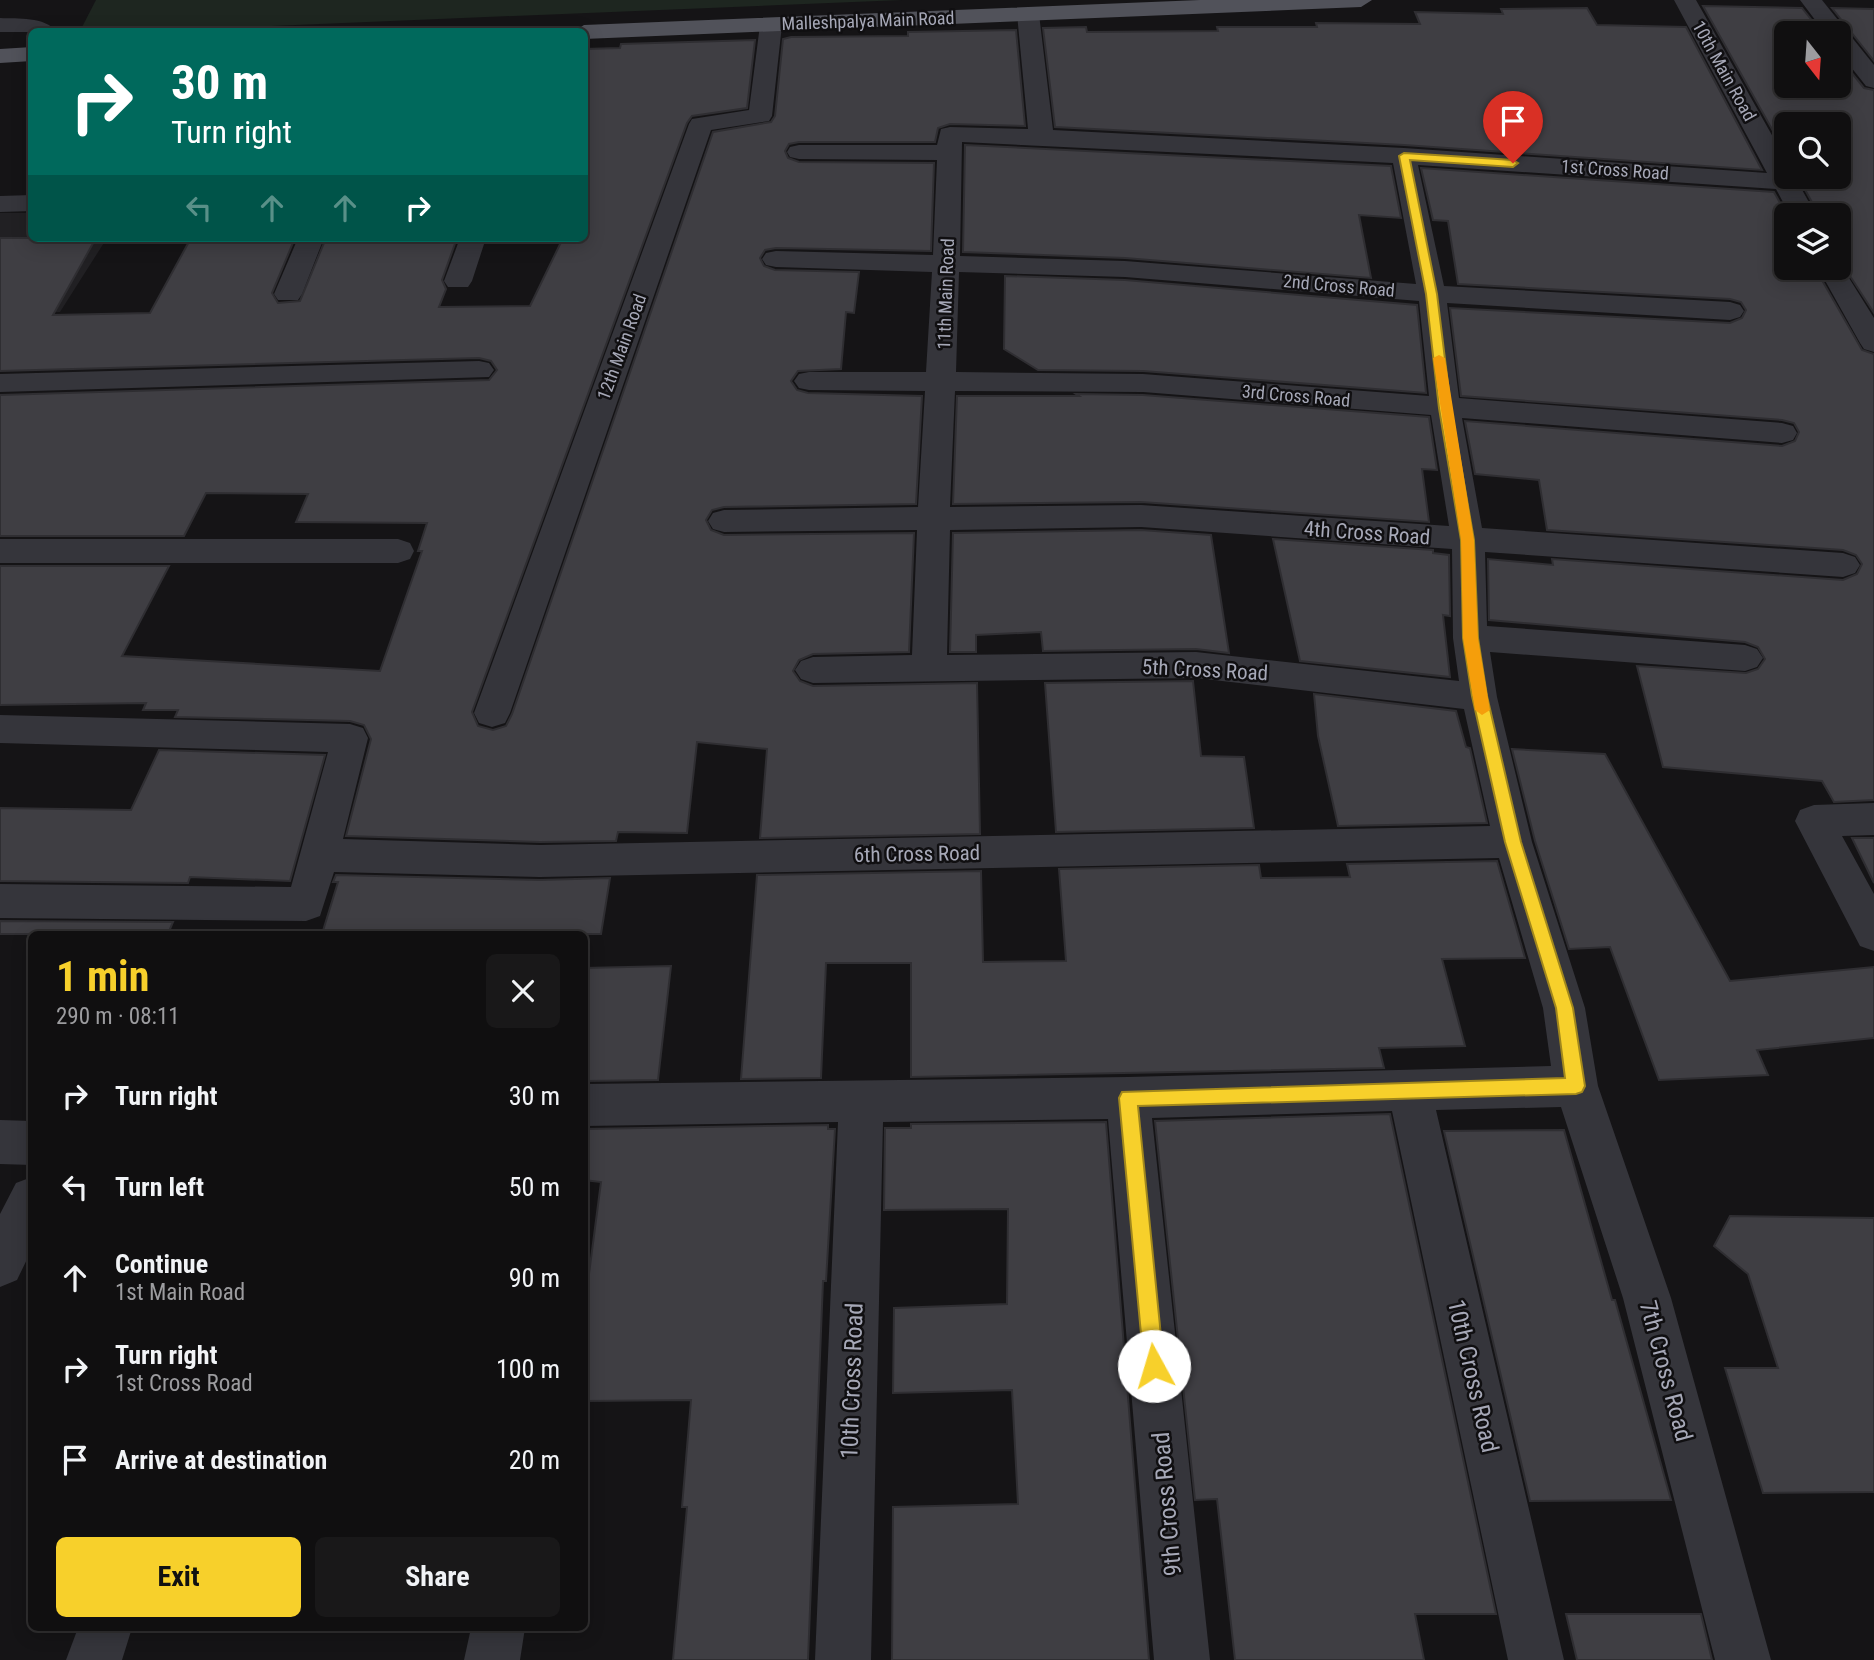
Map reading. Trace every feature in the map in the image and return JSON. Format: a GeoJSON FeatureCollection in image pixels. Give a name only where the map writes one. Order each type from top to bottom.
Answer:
{"type":"FeatureCollection","features":[{"type":"Feature","properties":{"kind":"main road","name":"Malleshpalya Main Road"},"geometry":{"type":"LineString","coordinates":[[588,32],[1362,0]]}},
{"type":"Feature","properties":{"kind":"main road"},"geometry":{"type":"LineString","coordinates":[[0,55],[28,54]]}},
{"type":"Feature","properties":{"kind":"street","name":"10th Main Road"},"geometry":{"type":"LineString","coordinates":[[1685,0],[1774,164]]}},
{"type":"Feature","properties":{"kind":"street"},"geometry":{"type":"LineString","coordinates":[[1811,0],[1827,21]]}},
{"type":"Feature","properties":{"kind":"street"},"geometry":{"type":"LineString","coordinates":[[799,152],[950,153],[950,134],[1041,137],[1028,14]]}},
{"type":"Feature","properties":{"kind":"street"},"geometry":{"type":"LineString","coordinates":[[0,25],[37,28]]}},
{"type":"Feature","properties":{"kind":"street","name":"12th Main Road"},"geometry":{"type":"LineString","coordinates":[[492,713],[701,124],[760,116],[771,25]]}},
{"type":"Feature","properties":{"kind":"street"},"geometry":{"type":"LineString","coordinates":[[1852,53],[1874,81]]}},
{"type":"Feature","properties":{"kind":"street","name":"1st Cross Road"},"geometry":{"type":"LineString","coordinates":[[1041,137],[1404,156],[1774,181]]}},
{"type":"Feature","properties":{"kind":"street","name":"11th Main Road"},"geometry":{"type":"LineString","coordinates":[[929,668],[932,517],[943,382],[950,153]]}},
{"type":"Feature","properties":{"kind":"street","name":"7th Cross Road"},"geometry":{"type":"LineString","coordinates":[[1404,156],[1432,294],[1445,408],[1468,540],[1470,638],[1479,696],[1513,842],[1564,1008],[1576,1086],[1647,1298],[1743,1660]]}},
{"type":"Feature","properties":{"kind":"street"},"geometry":{"type":"LineString","coordinates":[[0,204],[28,203]]}},
{"type":"Feature","properties":{"kind":"street"},"geometry":{"type":"LineString","coordinates":[[288,294],[309,242]]}},
{"type":"Feature","properties":{"kind":"street"},"geometry":{"type":"LineString","coordinates":[[458,281],[472,242]]}},
{"type":"Feature","properties":{"kind":"street","name":"2nd Cross Road"},"geometry":{"type":"LineString","coordinates":[[776,259],[1125,269],[1432,294],[1730,311]]}},
{"type":"Feature","properties":{"kind":"street"},"geometry":{"type":"LineString","coordinates":[[1839,280],[1874,342]]}},
{"type":"Feature","properties":{"kind":"street"},"geometry":{"type":"LineString","coordinates":[[0,383],[479,370]]}},
{"type":"Feature","properties":{"kind":"street","name":"3rd Cross Road"},"geometry":{"type":"LineString","coordinates":[[809,381],[1143,383],[1782,433]]}},
{"type":"Feature","properties":{"kind":"street","name":"4th Cross Road"},"geometry":{"type":"LineString","coordinates":[[724,521],[1141,516],[1843,565]]}},
{"type":"Feature","properties":{"kind":"street"},"geometry":{"type":"LineString","coordinates":[[0,551],[398,551]]}},
{"type":"Feature","properties":{"kind":"street"},"geometry":{"type":"LineString","coordinates":[[1470,638],[1745,658]]}},
{"type":"Feature","properties":{"kind":"street","name":"5th Cross Road"},"geometry":{"type":"LineString","coordinates":[[813,670],[1196,665],[1479,696]]}},
{"type":"Feature","properties":{"kind":"street"},"geometry":{"type":"LineString","coordinates":[[0,729],[350,738],[306,904],[0,901]]}},
{"type":"Feature","properties":{"kind":"street"},"geometry":{"type":"LineString","coordinates":[[1874,819],[1814,821],[1874,933]]}},
{"type":"Feature","properties":{"kind":"street","name":"6th Cross Road"},"geometry":{"type":"LineString","coordinates":[[320,855],[540,861],[1513,842]]}},
{"type":"Feature","properties":{"kind":"street"},"geometry":{"type":"LineString","coordinates":[[588,1105],[1128,1098],[1576,1086]]}},
{"type":"Feature","properties":{"kind":"street","name":"10th Cross Road"},"geometry":{"type":"LineString","coordinates":[[1410,1092],[1536,1660]]}},
{"type":"Feature","properties":{"kind":"street","name":"9th Cross Road"},"geometry":{"type":"LineString","coordinates":[[1128,1098],[1182,1660]]}},
{"type":"Feature","properties":{"kind":"street","name":"10th Cross Road"},"geometry":{"type":"LineString","coordinates":[[843,1660],[861,1102]]}},
{"type":"Feature","properties":{"kind":"street"},"geometry":{"type":"LineString","coordinates":[[0,1142],[28,1143]]}},
{"type":"Feature","properties":{"kind":"street"},"geometry":{"type":"LineString","coordinates":[[0,1263],[28,1207]]}},
{"type":"Feature","properties":{"kind":"street"},"geometry":{"type":"LineString","coordinates":[[94,1660],[104,1631]]}},
{"type":"Feature","properties":{"kind":"street"},"geometry":{"type":"LineString","coordinates":[[492,1660],[497,1631]]}},
{"type":"Feature","properties":{"kind":"shaded area"},"geometry":{"type":"Polygon","coordinates":[[[96,0],[902,0],[221,28],[82,28],[96,0]]]}},
{"type":"Feature","properties":{"kind":"shaded area"},"geometry":{"type":"Polygon","coordinates":[[[0,213],[28,213],[28,242],[104,242],[60,312],[0,314],[0,213]]]}},
{"type":"Feature","properties":{"kind":"building"},"geometry":{"type":"Polygon","coordinates":[[[1703,6],[1802,8],[1812,21],[1774,21],[1774,98],[1852,98],[1852,73],[1864,88],[1874,90],[1874,313],[1851,278],[1851,203],[1812,203],[1805,189],[1851,189],[1851,112],[1774,112],[1774,133],[1703,6]]]}},
{"type":"Feature","properties":{"kind":"building"},"geometry":{"type":"Polygon","coordinates":[[[1587,8],[1597,25],[1686,27],[1762,170],[1404,145],[1055,127],[1043,28],[1086,27],[1087,32],[1218,31],[1217,27],[1317,27],[1316,23],[1420,24],[1415,12],[1503,14],[1501,9],[1587,8]]]}},
{"type":"Feature","properties":{"kind":"building"},"geometry":{"type":"Polygon","coordinates":[[[1832,8],[1874,9],[1874,61],[1852,33],[1852,21],[1842,21],[1832,8]]]}},
{"type":"Feature","properties":{"kind":"building"},"geometry":{"type":"Polygon","coordinates":[[[1016,30],[1025,126],[950,124],[938,128],[935,142],[789,144],[785,151],[788,158],[799,162],[934,163],[931,251],[776,248],[765,250],[760,258],[764,266],[775,270],[859,272],[854,313],[846,312],[841,369],[798,371],[791,381],[797,390],[808,393],[922,396],[916,504],[724,507],[712,510],[706,520],[711,530],[724,535],[914,533],[909,652],[813,654],[799,660],[793,671],[800,681],[813,686],[977,683],[980,834],[760,838],[767,749],[697,742],[687,833],[618,832],[616,841],[540,842],[346,836],[371,739],[364,725],[350,721],[175,717],[178,710],[143,710],[146,703],[0,705],[0,566],[169,566],[122,656],[380,671],[422,551],[418,551],[427,523],[296,522],[308,494],[206,493],[184,536],[0,536],[0,395],[489,380],[497,370],[491,361],[479,358],[0,371],[0,238],[28,238],[28,242],[94,242],[53,315],[150,313],[189,242],[293,242],[272,293],[278,303],[300,301],[324,242],[456,242],[442,280],[446,289],[439,307],[530,306],[561,242],[588,242],[588,49],[620,48],[621,44],[755,40],[747,108],[692,116],[687,123],[472,712],[478,726],[493,730],[506,726],[512,714],[713,132],[771,122],[775,116],[783,39],[908,36],[908,32],[1016,30]]]}},
{"type":"Feature","properties":{"kind":"building"},"geometry":{"type":"Polygon","coordinates":[[[965,145],[1391,166],[1401,218],[1359,215],[1371,278],[1125,258],[963,252],[965,145]]]}},
{"type":"Feature","properties":{"kind":"building"},"geometry":{"type":"Polygon","coordinates":[[[1421,168],[1774,192],[1780,203],[1774,203],[1774,280],[1822,280],[1862,350],[1874,354],[1874,800],[1834,802],[1822,781],[1663,767],[1637,666],[1746,673],[1758,669],[1765,659],[1758,647],[1745,642],[1489,620],[1488,559],[1553,565],[1552,559],[1843,580],[1857,574],[1862,564],[1856,555],[1843,550],[1547,530],[1539,480],[1475,474],[1465,421],[1782,446],[1795,441],[1799,432],[1794,423],[1782,420],[1461,396],[1450,308],[1730,323],[1742,318],[1746,310],[1741,302],[1730,299],[1458,284],[1448,221],[1433,220],[1421,168]]]}},
{"type":"Feature","properties":{"kind":"building"},"geometry":{"type":"Polygon","coordinates":[[[1005,276],[1125,280],[1417,305],[1426,393],[1143,371],[1038,370],[1004,349],[1005,276]]]}},
{"type":"Feature","properties":{"kind":"building"},"geometry":{"type":"Polygon","coordinates":[[[1076,394],[1143,395],[1429,417],[1437,470],[1422,469],[1429,522],[1141,502],[953,504],[957,396],[1079,396],[1076,394]]]}},
{"type":"Feature","properties":{"kind":"building"},"geometry":{"type":"Polygon","coordinates":[[[1141,530],[1211,535],[1229,653],[1196,649],[1043,651],[1041,632],[976,635],[976,652],[950,652],[953,533],[1141,530]]]}},
{"type":"Feature","properties":{"kind":"building"},"geometry":{"type":"Polygon","coordinates":[[[1273,539],[1433,550],[1433,553],[1449,555],[1450,616],[1443,615],[1450,677],[1300,661],[1273,539]]]}},
{"type":"Feature","properties":{"kind":"building"},"geometry":{"type":"Polygon","coordinates":[[[1193,681],[1201,756],[1244,757],[1254,828],[1056,832],[1045,683],[1193,681]]]}},
{"type":"Feature","properties":{"kind":"building"},"geometry":{"type":"Polygon","coordinates":[[[1314,694],[1456,711],[1466,747],[1470,748],[1487,823],[1338,826],[1318,736],[1314,694]]]}},
{"type":"Feature","properties":{"kind":"building"},"geometry":{"type":"Polygon","coordinates":[[[1512,749],[1605,754],[1730,981],[1874,967],[1874,1038],[1757,1050],[1768,1075],[1659,1080],[1610,947],[1569,949],[1535,841],[1512,749]]]}},
{"type":"Feature","properties":{"kind":"building"},"geometry":{"type":"Polygon","coordinates":[[[159,750],[325,755],[290,881],[190,877],[188,883],[0,881],[0,808],[131,810],[159,750]]]}},
{"type":"Feature","properties":{"kind":"building"},"geometry":{"type":"Polygon","coordinates":[[[1852,838],[1874,838],[1874,883],[1852,838]]]}},
{"type":"Feature","properties":{"kind":"building"},"geometry":{"type":"Polygon","coordinates":[[[1497,861],[1525,958],[1442,959],[1465,1046],[1379,1048],[1384,1068],[911,1077],[911,963],[826,963],[821,1078],[741,1079],[757,875],[981,871],[983,962],[1066,961],[1059,869],[1259,865],[1261,878],[1350,877],[1347,864],[1497,861]]]}},
{"type":"Feature","properties":{"kind":"building"},"geometry":{"type":"Polygon","coordinates":[[[336,875],[540,880],[610,878],[601,934],[588,934],[588,931],[323,931],[338,882],[333,882],[336,875]]]}},
{"type":"Feature","properties":{"kind":"building"},"geometry":{"type":"Polygon","coordinates":[[[0,921],[173,922],[169,931],[28,931],[28,934],[0,934],[0,921]]]}},
{"type":"Feature","properties":{"kind":"building"},"geometry":{"type":"Polygon","coordinates":[[[671,966],[658,1080],[588,1081],[588,968],[671,966]]]}},
{"type":"Feature","properties":{"kind":"building"},"geometry":{"type":"Polygon","coordinates":[[[1390,1114],[1496,1614],[1415,1614],[1424,1660],[1235,1660],[1217,1499],[1195,1500],[1155,1121],[1390,1114]]]}},
{"type":"Feature","properties":{"kind":"building"},"geometry":{"type":"Polygon","coordinates":[[[1106,1122],[1149,1660],[892,1660],[893,1507],[1018,1504],[1012,1390],[893,1393],[894,1308],[1007,1304],[1008,1209],[884,1210],[885,1128],[911,1128],[911,1124],[1106,1122]]]}},
{"type":"Feature","properties":{"kind":"building"},"geometry":{"type":"Polygon","coordinates":[[[828,1125],[828,1129],[835,1129],[826,1281],[823,1281],[808,1660],[673,1660],[687,1507],[682,1507],[691,1400],[588,1401],[588,1281],[601,1182],[588,1180],[588,1129],[828,1125]]]}},
{"type":"Feature","properties":{"kind":"building"},"geometry":{"type":"Polygon","coordinates":[[[1564,1130],[1671,1500],[1530,1501],[1444,1131],[1564,1130]]]}},
{"type":"Feature","properties":{"kind":"building"},"geometry":{"type":"Polygon","coordinates":[[[1730,1216],[1874,1218],[1874,1492],[1763,1493],[1725,1368],[1778,1368],[1748,1274],[1714,1246],[1730,1216]]]}},
{"type":"Feature","properties":{"kind":"building"},"geometry":{"type":"Polygon","coordinates":[[[1566,1614],[1701,1614],[1712,1660],[1577,1660],[1566,1614]]]}},
{"type":"Feature","properties":{"kind":"slow traffic"},"geometry":{"type":"LineString","coordinates":[[1439,358],[1468,540],[1470,638],[1482,710]]}},
{"type":"Feature","properties":{"kind":"route"},"geometry":{"type":"LineString","coordinates":[[1154,1366],[1128,1098],[1576,1086],[1564,1008],[1513,842],[1479,696],[1470,638],[1468,540],[1445,408],[1432,294],[1404,156],[1513,163]]}}]}
